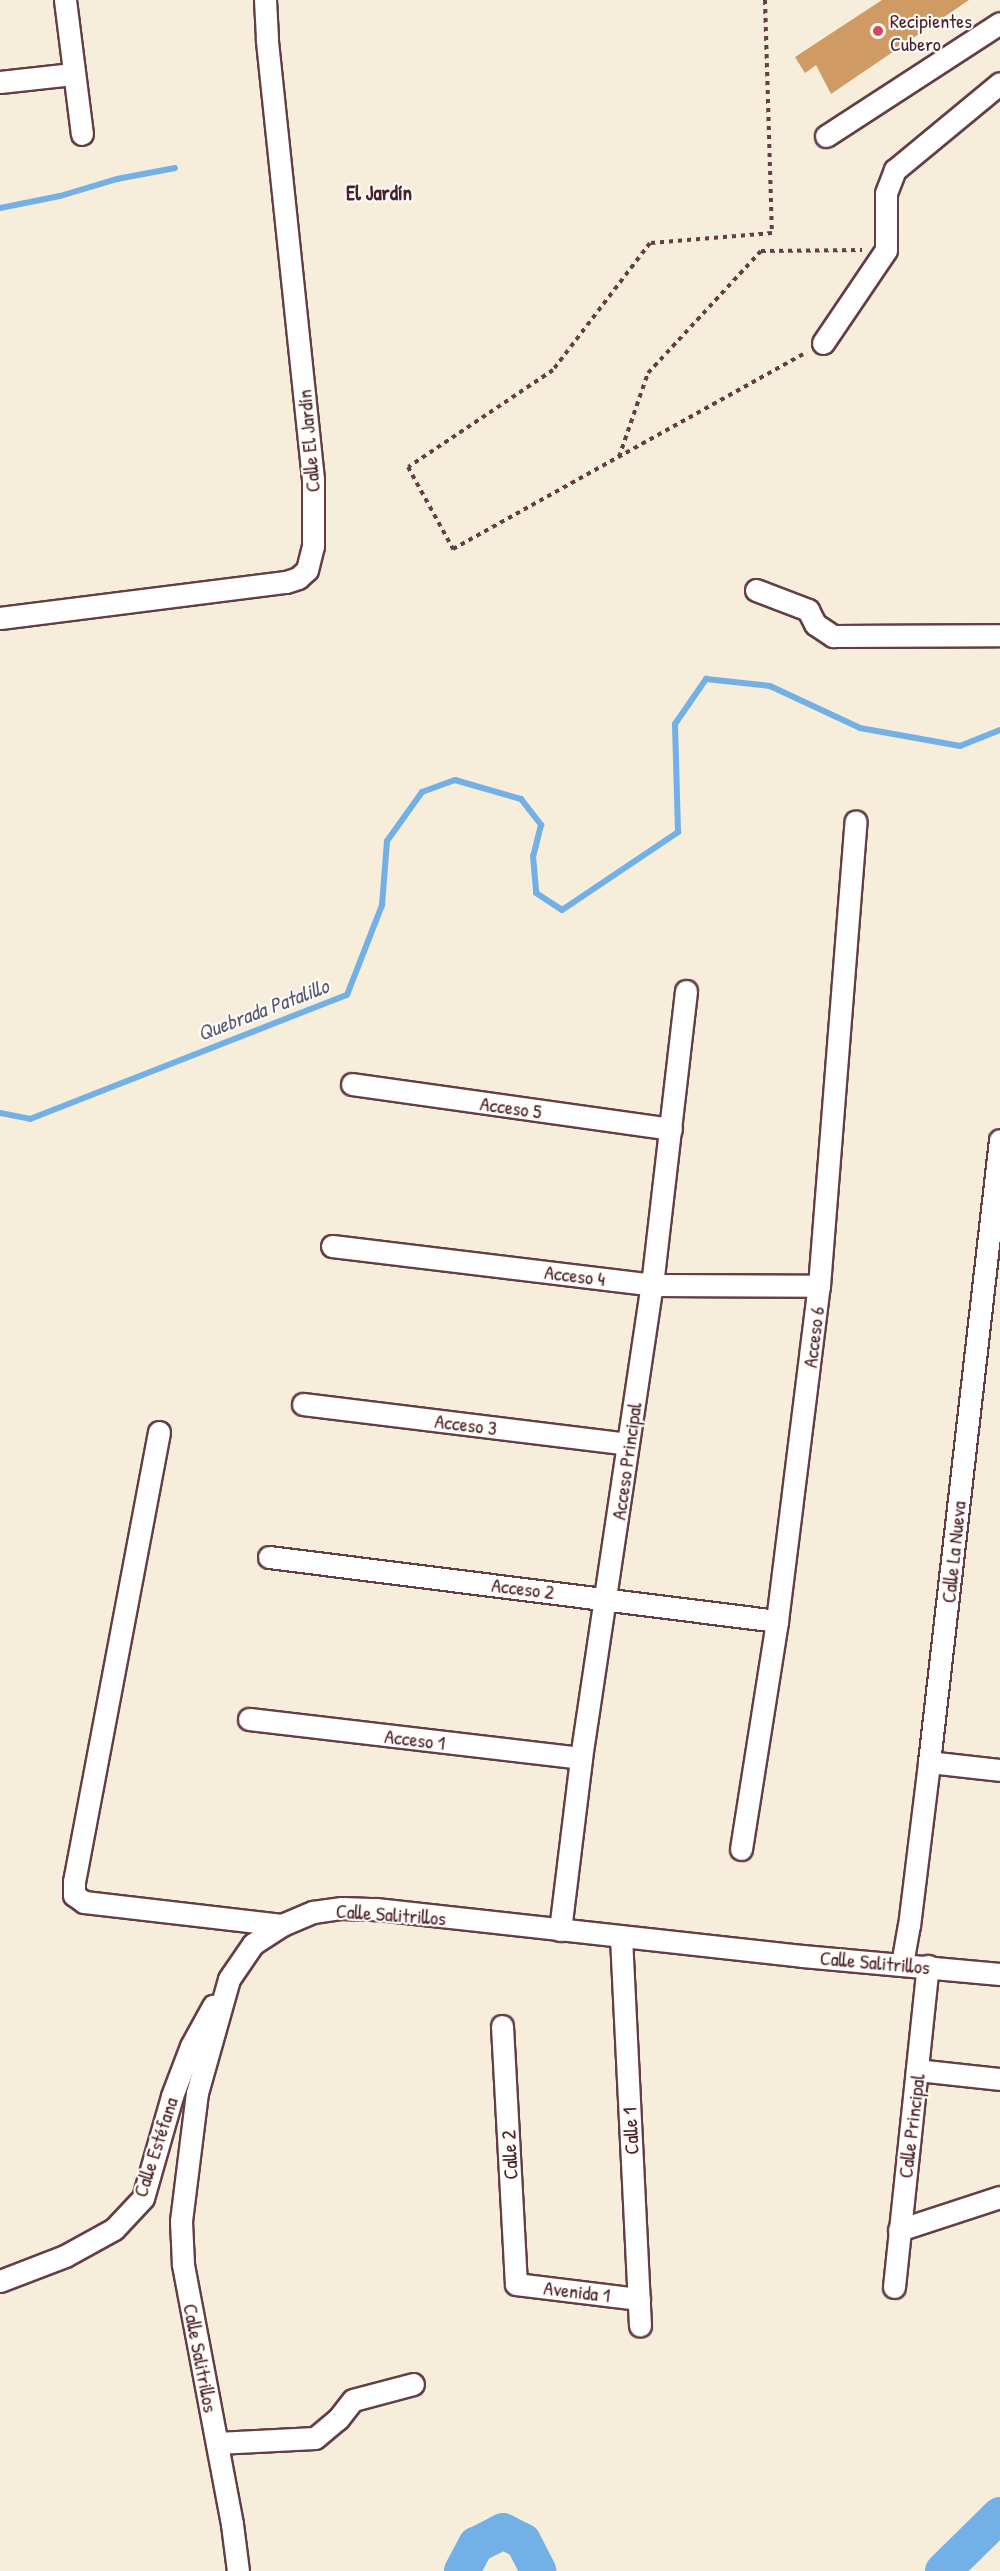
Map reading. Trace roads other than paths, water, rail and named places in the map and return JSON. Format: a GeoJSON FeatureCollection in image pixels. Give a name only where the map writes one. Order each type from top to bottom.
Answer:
{"type":"FeatureCollection","features":[{"type":"Feature","properties":{"kind":"street"},"geometry":{"type":"LineString","coordinates":[[65,0],[82,134]]}},
{"type":"Feature","properties":{"kind":"street","name":"Calle El Jardín"},"geometry":{"type":"LineString","coordinates":[[0,618],[286,582],[298,578],[307,570],[313,546],[314,479],[267,38],[265,0]]}},
{"type":"Feature","properties":{"kind":"street"},"geometry":{"type":"LineString","coordinates":[[826,136],[1000,23]]}},
{"type":"Feature","properties":{"kind":"street"},"geometry":{"type":"LineString","coordinates":[[0,82],[73,74]]}},
{"type":"Feature","properties":{"kind":"street"},"geometry":{"type":"LineString","coordinates":[[824,343],[886,250],[886,193],[895,170],[1000,82]]}},
{"type":"Feature","properties":{"kind":"street"},"geometry":{"type":"LineString","coordinates":[[756,590],[808,610],[815,624],[833,636],[1000,635]]}},
{"type":"Feature","properties":{"kind":"street","name":"Acceso 6"},"geometry":{"type":"LineString","coordinates":[[741,1849],[777,1621],[819,1286],[856,821]]}},
{"type":"Feature","properties":{"kind":"street","name":"Acceso Principal"},"geometry":{"type":"LineString","coordinates":[[560,1930],[581,1758],[652,1285],[686,991]]}},
{"type":"Feature","properties":{"kind":"street","name":"Acceso 5"},"geometry":{"type":"LineString","coordinates":[[352,1084],[671,1129]]}},
{"type":"Feature","properties":{"kind":"street","name":"Calle La Nueva"},"geometry":{"type":"LineString","coordinates":[[902,1964],[909,1926],[929,1762],[1000,1140]]}},
{"type":"Feature","properties":{"kind":"street","name":"Acceso 4"},"geometry":{"type":"LineString","coordinates":[[332,1246],[652,1285],[819,1286]]}},
{"type":"Feature","properties":{"kind":"street","name":"Acceso 3"},"geometry":{"type":"LineString","coordinates":[[303,1404],[628,1444]]}},
{"type":"Feature","properties":{"kind":"street"},"geometry":{"type":"LineString","coordinates":[[159,1432],[74,1881],[74,1895],[84,1902],[282,1925]]}},
{"type":"Feature","properties":{"kind":"street","name":"Acceso 2"},"geometry":{"type":"LineString","coordinates":[[269,1557],[777,1621]]}},
{"type":"Feature","properties":{"kind":"street","name":"Acceso 1"},"geometry":{"type":"LineString","coordinates":[[249,1719],[581,1758]]}},
{"type":"Feature","properties":{"kind":"street"},"geometry":{"type":"LineString","coordinates":[[929,1762],[1000,1770]]}},
{"type":"Feature","properties":{"kind":"street","name":"Calle Salitrillos"},"geometry":{"type":"LineString","coordinates":[[231,2569],[217,2443],[183,2264],[181,2221],[197,2093],[229,1979],[253,1944],[282,1925],[314,1912],[342,1908],[377,1909],[621,1937],[1000,1974]]}},
{"type":"Feature","properties":{"kind":"street","name":"Calle 1"},"geometry":{"type":"LineString","coordinates":[[621,1937],[640,2326]]}},
{"type":"Feature","properties":{"kind":"street","name":"Calle Principal"},"geometry":{"type":"LineString","coordinates":[[894,2287],[928,1966]]}},
{"type":"Feature","properties":{"kind":"street","name":"Calle Estéfana"},"geometry":{"type":"LineString","coordinates":[[0,2281],[65,2256],[114,2229],[143,2198],[172,2096],[187,2056],[229,1979]]}},
{"type":"Feature","properties":{"kind":"street","name":"Calle 2"},"geometry":{"type":"LineString","coordinates":[[502,2026],[516,2284]]}},
{"type":"Feature","properties":{"kind":"street"},"geometry":{"type":"LineString","coordinates":[[917,2070],[1000,2079]]}},
{"type":"Feature","properties":{"kind":"street"},"geometry":{"type":"LineString","coordinates":[[899,2230],[1000,2197]]}},
{"type":"Feature","properties":{"kind":"street","name":"Avenida 1"},"geometry":{"type":"LineString","coordinates":[[516,2284],[639,2299]]}},
{"type":"Feature","properties":{"kind":"street"},"geometry":{"type":"LineString","coordinates":[[217,2443],[315,2438],[338,2419],[353,2400],[413,2384]]}},
{"type":"Feature","properties":{"kind":"waterway"},"geometry":{"type":"LineString","coordinates":[[0,208],[60,196],[117,179],[175,168]]}},
{"type":"Feature","properties":{"kind":"waterway","name":"Quebrada Patalillo"},"geometry":{"type":"LineString","coordinates":[[0,1113],[30,1119],[347,995],[382,905],[387,841],[422,792],[455,780],[521,799],[541,825],[533,856],[536,893],[562,910],[678,832],[675,724],[706,679],[770,686],[860,728],[960,746],[1000,730]]}},
{"type":"Feature","properties":{"kind":"waterway"},"geometry":{"type":"LineString","coordinates":[[943,2571],[1000,2515]]}},
{"type":"Feature","properties":{"kind":"waterway"},"geometry":{"type":"LineString","coordinates":[[462,2571],[476,2545],[503,2531],[523,2541],[538,2571]]}},
{"type":"Feature","properties":{"kind":"place","name":"Recipientes Cubero"},"geometry":{"type":"Point","coordinates":[878,31]}},
{"type":"Feature","properties":{"kind":"district","name":"El Jardín"},"geometry":{"type":"Point","coordinates":[379,193]}}]}
